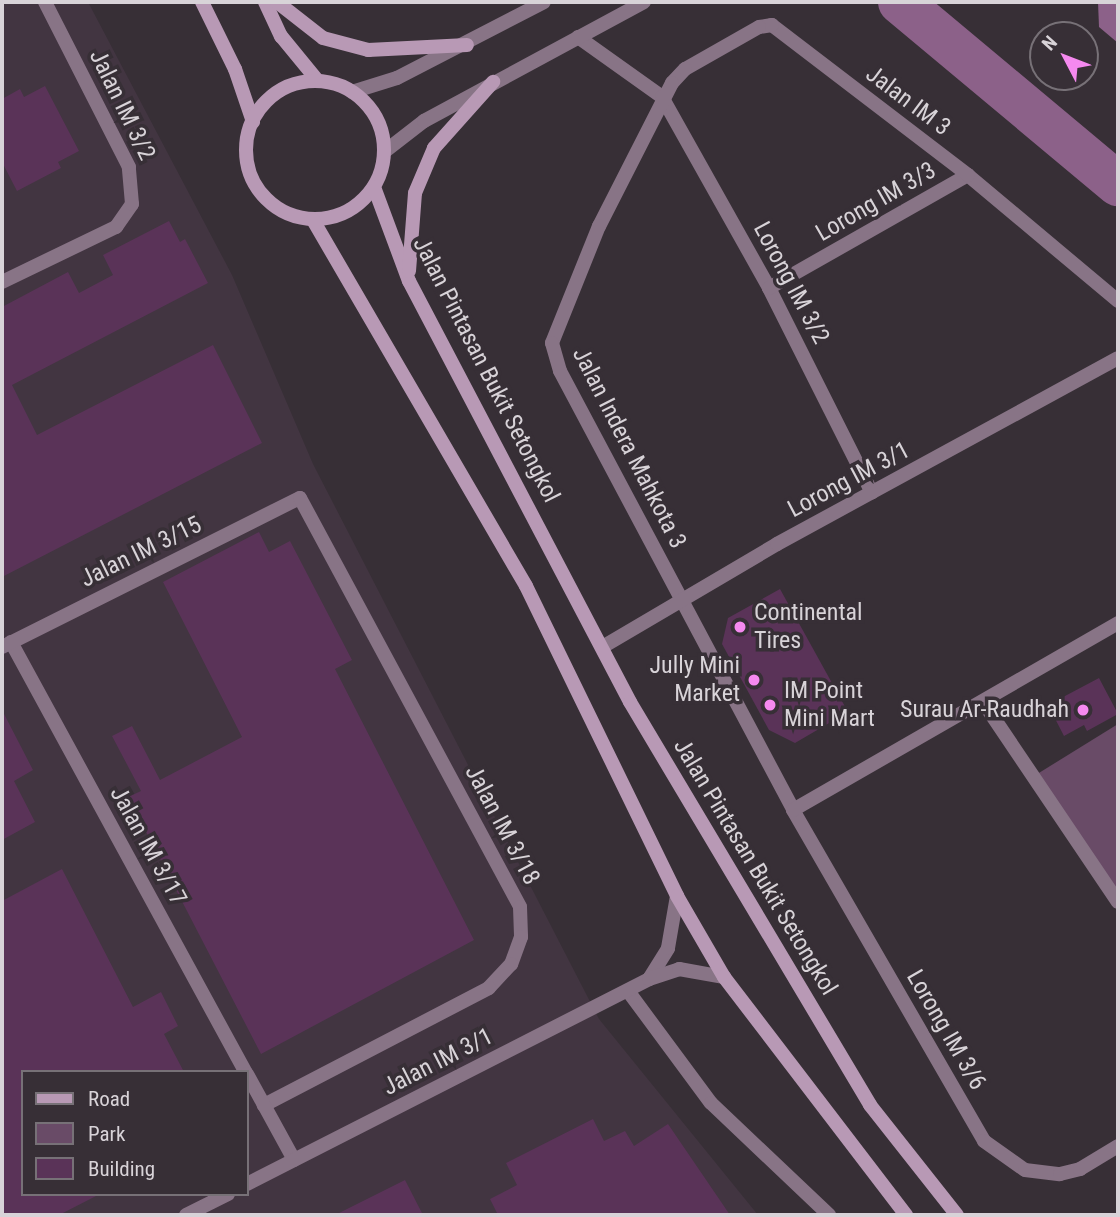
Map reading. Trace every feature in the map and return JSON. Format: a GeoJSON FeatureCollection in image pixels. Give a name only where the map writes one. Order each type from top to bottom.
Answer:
{"type":"FeatureCollection","features":[{"type":"Feature","properties":{"kind":"main road"},"geometry":{"type":"LineString","coordinates":[[202,2],[235,69],[253,122],[247,155],[256,187],[271,204],[291,215],[313,220],[337,216],[358,204],[374,187],[384,152],[381,129],[370,108],[352,92],[318,81],[281,36],[265,2]]}},
{"type":"Feature","properties":{"kind":"main road"},"geometry":{"type":"LineString","coordinates":[[277,2],[323,38],[368,50],[467,45]]}},
{"type":"Feature","properties":{"kind":"main road"},"geometry":{"type":"LineString","coordinates":[[253,122],[279,92],[318,81]]}},
{"type":"Feature","properties":{"kind":"main road"},"geometry":{"type":"LineString","coordinates":[[409,281],[415,193],[434,148],[493,82]]}},
{"type":"Feature","properties":{"kind":"main road","name":"Jalan Pintasan Bukit Setongkol"},"geometry":{"type":"LineString","coordinates":[[374,187],[409,281],[604,646],[631,702],[870,1105],[957,1215]]}},
{"type":"Feature","properties":{"kind":"main road"},"geometry":{"type":"LineString","coordinates":[[313,220],[526,586],[677,896],[724,977],[906,1215]]}},
{"type":"Feature","properties":{"kind":"street","name":"Jalan IM 3/2"},"geometry":{"type":"LineString","coordinates":[[2,282],[116,227],[132,204],[129,167],[46,2]]}},
{"type":"Feature","properties":{"kind":"street"},"geometry":{"type":"LineString","coordinates":[[352,92],[397,78],[467,45],[544,2]]}},
{"type":"Feature","properties":{"kind":"street"},"geometry":{"type":"LineString","coordinates":[[384,152],[424,121],[644,2]]}},
{"type":"Feature","properties":{"kind":"street","name":"Jalan IM 3"},"geometry":{"type":"LineString","coordinates":[[662,97],[685,69],[759,27],[772,25],[968,175],[1118,301]]}},
{"type":"Feature","properties":{"kind":"street"},"geometry":{"type":"LineString","coordinates":[[579,37],[662,97]]}},
{"type":"Feature","properties":{"kind":"street","name":"Lorong IM 3/2"},"geometry":{"type":"LineString","coordinates":[[662,97],[769,288],[872,493]]}},
{"type":"Feature","properties":{"kind":"street","name":"Jalan Indera Mahkota 3"},"geometry":{"type":"LineString","coordinates":[[662,97],[599,226],[552,343],[560,371],[793,810]]}},
{"type":"Feature","properties":{"kind":"street","name":"Lorong IM 3/3"},"geometry":{"type":"LineString","coordinates":[[769,288],[968,175]]}},
{"type":"Feature","properties":{"kind":"street","name":"Lorong IM 3/1"},"geometry":{"type":"LineString","coordinates":[[604,646],[683,604],[777,544],[1118,358]]}},
{"type":"Feature","properties":{"kind":"street","name":"Jalan IM 3/15"},"geometry":{"type":"LineString","coordinates":[[6,644],[300,498]]}},
{"type":"Feature","properties":{"kind":"street","name":"Jalan IM 3/18"},"geometry":{"type":"LineString","coordinates":[[264,1105],[489,988],[511,964],[521,937],[520,907],[300,498]]}},
{"type":"Feature","properties":{"kind":"street"},"geometry":{"type":"LineString","coordinates":[[793,810],[1118,623]]}},
{"type":"Feature","properties":{"kind":"street","name":"Jalan IM 3/17"},"geometry":{"type":"LineString","coordinates":[[6,644],[244,1070]]}},
{"type":"Feature","properties":{"kind":"street"},"geometry":{"type":"LineString","coordinates":[[983,702],[1116,894]]}},
{"type":"Feature","properties":{"kind":"street","name":"Lorong IM 3/6"},"geometry":{"type":"LineString","coordinates":[[793,810],[984,1141],[1025,1170],[1060,1174],[1080,1169],[1118,1146]]}},
{"type":"Feature","properties":{"kind":"street","name":"Jalan IM 3/1"},"geometry":{"type":"LineString","coordinates":[[649,979],[668,948],[677,896]]}},
{"type":"Feature","properties":{"kind":"street","name":"Jalan IM 3/1"},"geometry":{"type":"LineString","coordinates":[[248,1184],[649,979],[679,970],[724,977]]}},
{"type":"Feature","properties":{"kind":"street"},"geometry":{"type":"LineString","coordinates":[[628,991],[711,1103],[829,1215]]}},
{"type":"Feature","properties":{"kind":"street","name":"Jalan IM 3/17"},"geometry":{"type":"LineString","coordinates":[[248,1077],[294,1160]]}},
{"type":"Feature","properties":{"kind":"street"},"geometry":{"type":"LineString","coordinates":[[186,1215],[224,1196]]}},
{"type":"Feature","properties":{"kind":"shaded area"},"geometry":{"type":"Polygon","coordinates":[[[2,2],[88,2],[232,275],[313,464],[599,1019],[758,1215],[2,1215],[2,2]]]}},
{"type":"Feature","properties":{"kind":"shaded area"},"geometry":{"type":"Polygon","coordinates":[[[1098,2],[1118,2],[1118,43],[1099,27],[1098,2]]]}},
{"type":"Feature","properties":{"kind":"green space"},"geometry":{"type":"Polygon","coordinates":[[[1118,724],[1118,888],[1111,892],[1034,776],[1118,724]]]}},
{"type":"Feature","properties":{"kind":"building"},"geometry":{"type":"Polygon","coordinates":[[[45,86],[79,151],[58,162],[61,168],[17,191],[2,162],[2,99],[20,89],[24,97],[45,86]]]}},
{"type":"Feature","properties":{"kind":"building"},"geometry":{"type":"Polygon","coordinates":[[[169,221],[180,242],[185,239],[208,283],[12,385],[37,435],[213,345],[262,443],[2,577],[2,307],[68,272],[79,293],[113,275],[103,255],[169,221]]]}},
{"type":"Feature","properties":{"kind":"building"},"geometry":{"type":"Polygon","coordinates":[[[259,532],[269,552],[290,541],[352,660],[335,669],[474,940],[261,1054],[128,797],[141,791],[112,736],[132,726],[160,780],[242,737],[163,582],[259,532]]]}},
{"type":"Feature","properties":{"kind":"building"},"geometry":{"type":"Polygon","coordinates":[[[780,589],[848,712],[795,743],[769,730],[722,644],[728,618],[780,589]]]}},
{"type":"Feature","properties":{"kind":"building","name":"Surau Ar-Raudhah"},"geometry":{"type":"Polygon","coordinates":[[[1099,678],[1118,714],[1087,731],[1084,725],[1064,736],[1048,705],[1099,678]]]}},
{"type":"Feature","properties":{"kind":"building"},"geometry":{"type":"Polygon","coordinates":[[[2,710],[33,770],[14,781],[35,822],[2,840],[2,710]]]}},
{"type":"Feature","properties":{"kind":"building"},"geometry":{"type":"Polygon","coordinates":[[[62,869],[133,1007],[161,992],[178,1026],[164,1034],[183,1070],[21,1070],[21,1196],[96,1196],[59,1215],[2,1215],[2,901],[62,869]]]}},
{"type":"Feature","properties":{"kind":"building"},"geometry":{"type":"Polygon","coordinates":[[[593,1119],[604,1141],[625,1131],[634,1146],[668,1124],[730,1215],[498,1215],[490,1199],[517,1185],[506,1163],[593,1119]]]}},
{"type":"Feature","properties":{"kind":"building"},"geometry":{"type":"Polygon","coordinates":[[[405,1180],[423,1215],[335,1215],[405,1180]]]}},
{"type":"Feature","properties":{"kind":"waterway"},"geometry":{"type":"LineString","coordinates":[[900,2],[1118,184]]}},
{"type":"Feature","properties":{"kind":"place","name":"Continental Tires"},"geometry":{"type":"Point","coordinates":[740,627]}},
{"type":"Feature","properties":{"kind":"place","name":"Jully Mini Market"},"geometry":{"type":"Point","coordinates":[754,680]}},
{"type":"Feature","properties":{"kind":"place","name":"IM Point Mini Mart"},"geometry":{"type":"Point","coordinates":[770,705]}},
{"type":"Feature","properties":{"kind":"place","name":"Surau Ar-Raudhah"},"geometry":{"type":"Point","coordinates":[1083,710]}}]}
